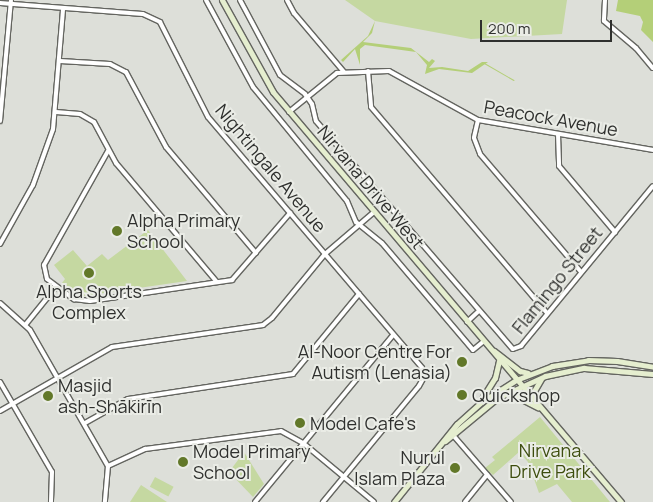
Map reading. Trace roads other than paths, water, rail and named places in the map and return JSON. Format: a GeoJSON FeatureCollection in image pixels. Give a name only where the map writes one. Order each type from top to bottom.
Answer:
{"type":"FeatureCollection","features":[{"type":"Feature","properties":{"kind":"main road","name":"Nirvana Drive West"},"geometry":{"type":"LineString","coordinates":[[222,0],[261,75],[289,112],[621,502]]}},
{"type":"Feature","properties":{"kind":"main road"},"geometry":{"type":"LineString","coordinates":[[485,344],[520,371],[532,373]]}},
{"type":"Feature","properties":{"kind":"main road"},"geometry":{"type":"LineString","coordinates":[[394,502],[441,444],[480,403],[495,378],[499,360]]}},
{"type":"Feature","properties":{"kind":"main road"},"geometry":{"type":"LineString","coordinates":[[480,403],[516,380],[565,363],[598,360],[653,367]]}},
{"type":"Feature","properties":{"kind":"main road"},"geometry":{"type":"LineString","coordinates":[[452,433],[508,392],[520,385],[545,376],[584,368],[653,374]]}},
{"type":"Feature","properties":{"kind":"main road"},"geometry":{"type":"LineString","coordinates":[[537,405],[535,388],[545,376]]}},
{"type":"Feature","properties":{"kind":"main road"},"geometry":{"type":"LineString","coordinates":[[508,392],[537,405]]}},
{"type":"Feature","properties":{"kind":"street"},"geometry":{"type":"LineString","coordinates":[[206,0],[253,87],[347,201],[359,225],[382,243],[473,350],[485,344]]}},
{"type":"Feature","properties":{"kind":"street"},"geometry":{"type":"LineString","coordinates":[[240,0],[280,75],[307,96],[316,121],[478,311],[466,322]]}},
{"type":"Feature","properties":{"kind":"street"},"geometry":{"type":"LineString","coordinates":[[287,0],[294,13],[344,72]]}},
{"type":"Feature","properties":{"kind":"street"},"geometry":{"type":"LineString","coordinates":[[605,0],[604,21],[636,48],[653,68]]}},
{"type":"Feature","properties":{"kind":"street"},"geometry":{"type":"LineString","coordinates":[[0,121],[11,2]]}},
{"type":"Feature","properties":{"kind":"street","name":"Nightingale Avenue"},"geometry":{"type":"LineString","coordinates":[[0,4],[11,2],[63,9],[143,14],[160,22],[208,117],[420,365],[424,377],[344,477]]}},
{"type":"Feature","properties":{"kind":"street"},"geometry":{"type":"LineString","coordinates":[[0,244],[33,185],[56,112],[63,9]]}},
{"type":"Feature","properties":{"kind":"street"},"geometry":{"type":"LineString","coordinates":[[60,61],[110,64],[126,72],[166,147],[256,253]]}},
{"type":"Feature","properties":{"kind":"street"},"geometry":{"type":"LineString","coordinates":[[368,71],[371,107],[547,313]]}},
{"type":"Feature","properties":{"kind":"street","name":"Peacock Avenue"},"geometry":{"type":"LineString","coordinates":[[289,112],[330,77],[344,72],[393,72],[478,120],[653,150]]}},
{"type":"Feature","properties":{"kind":"street"},"geometry":{"type":"LineString","coordinates":[[56,112],[80,114],[89,118],[108,152],[217,282]]}},
{"type":"Feature","properties":{"kind":"street"},"geometry":{"type":"LineString","coordinates":[[478,120],[474,138],[480,154],[581,272]]}},
{"type":"Feature","properties":{"kind":"street"},"geometry":{"type":"LineString","coordinates":[[558,134],[559,166],[615,232]]}},
{"type":"Feature","properties":{"kind":"street"},"geometry":{"type":"LineString","coordinates":[[108,152],[45,262],[44,273],[56,287],[74,299],[84,301],[234,279],[290,213]]}},
{"type":"Feature","properties":{"kind":"street","name":"Flamingo Street"},"geometry":{"type":"LineString","coordinates":[[478,311],[508,346],[516,350],[653,186]]}},
{"type":"Feature","properties":{"kind":"street"},"geometry":{"type":"LineString","coordinates":[[0,411],[112,347],[263,325],[272,318],[325,254],[374,212]]}},
{"type":"Feature","properties":{"kind":"street"},"geometry":{"type":"LineString","coordinates":[[26,324],[56,287]]}},
{"type":"Feature","properties":{"kind":"street"},"geometry":{"type":"LineString","coordinates":[[85,423],[128,398],[293,374],[359,294]]}},
{"type":"Feature","properties":{"kind":"street"},"geometry":{"type":"LineString","coordinates":[[0,303],[26,324],[85,423],[108,466],[105,502]]}},
{"type":"Feature","properties":{"kind":"street"},"geometry":{"type":"LineString","coordinates":[[255,502],[393,335]]}},
{"type":"Feature","properties":{"kind":"street"},"geometry":{"type":"LineString","coordinates":[[0,382],[52,472],[51,502]]}},
{"type":"Feature","properties":{"kind":"street"},"geometry":{"type":"LineString","coordinates":[[108,466],[145,449],[262,432],[285,432],[303,443],[374,502]]}},
{"type":"Feature","properties":{"kind":"street"},"geometry":{"type":"LineString","coordinates":[[452,433],[511,502]]}},
{"type":"Feature","properties":{"kind":"street"},"geometry":{"type":"LineString","coordinates":[[465,502],[487,475]]}},
{"type":"Feature","properties":{"kind":"street"},"geometry":{"type":"LineString","coordinates":[[324,502],[344,477]]}},
{"type":"Feature","properties":{"kind":"waterway"},"geometry":{"type":"LineString","coordinates":[[484,63],[513,80]]}},
{"type":"Feature","properties":{"kind":"place","name":"Alpha Primary School"},"geometry":{"type":"Point","coordinates":[117,231]}},
{"type":"Feature","properties":{"kind":"place","name":"Alpha Sports Complex"},"geometry":{"type":"Point","coordinates":[89,273]}},
{"type":"Feature","properties":{"kind":"place","name":"Al-Noor Centre For Autism (Lenasia)"},"geometry":{"type":"Point","coordinates":[462,362]}},
{"type":"Feature","properties":{"kind":"place","name":"Quickshop"},"geometry":{"type":"Point","coordinates":[462,395]}},
{"type":"Feature","properties":{"kind":"place","name":"Masjid ash-Shākirīn"},"geometry":{"type":"Point","coordinates":[48,396]}},
{"type":"Feature","properties":{"kind":"place","name":"Model Cafe's"},"geometry":{"type":"Point","coordinates":[300,423]}},
{"type":"Feature","properties":{"kind":"place","name":"Model Primary School"},"geometry":{"type":"Point","coordinates":[183,462]}},
{"type":"Feature","properties":{"kind":"place","name":"Nurul Islam Plaza"},"geometry":{"type":"Point","coordinates":[455,468]}},
{"type":"Feature","properties":{"kind":"park label","name":"Nirvana Drive Park"},"geometry":{"type":"Point","coordinates":[550,461]}}]}
